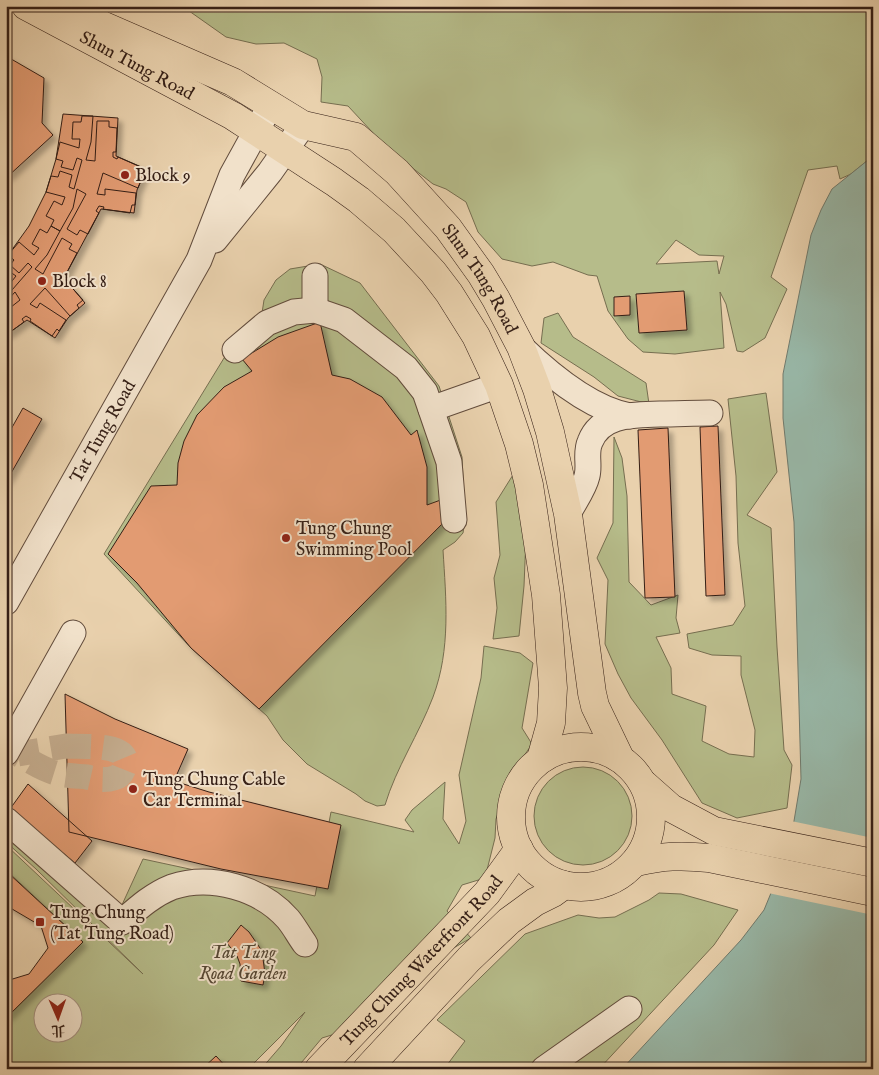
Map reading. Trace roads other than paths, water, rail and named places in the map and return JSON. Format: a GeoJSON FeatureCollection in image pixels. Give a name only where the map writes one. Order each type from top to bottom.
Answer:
{"type":"FeatureCollection","features":[{"type":"Feature","properties":{"kind":"main road","name":"Shun Tung Road"},"geometry":{"type":"LineString","coordinates":[[26,6],[233,116],[358,200],[394,230],[415,252],[433,272],[460,310],[483,349],[500,385],[519,444],[536,528],[546,595],[553,688],[552,722],[542,759]]}},
{"type":"Feature","properties":{"kind":"main road","name":"Shun Tung Road"},"geometry":{"type":"LineString","coordinates":[[68,6],[102,24],[233,82],[303,125],[356,137],[407,183],[448,228],[466,252],[496,299],[521,347],[537,389],[550,432],[568,514],[592,693],[595,706],[620,758]]}},
{"type":"Feature","properties":{"kind":"main road"},"geometry":{"type":"LineString","coordinates":[[567,748],[594,748],[620,758],[634,770],[644,786],[650,802],[652,819],[650,832],[642,852],[636,862],[623,874],[607,883],[585,887],[564,885],[550,880],[527,862],[519,849],[511,825],[513,800],[524,777],[542,759],[567,748]]}},
{"type":"Feature","properties":{"kind":"main road"},"geometry":{"type":"LineString","coordinates":[[644,786],[672,808],[714,831],[873,863]]}},
{"type":"Feature","properties":{"kind":"main road","name":"Tung Chung Waterfront Road"},"geometry":{"type":"LineString","coordinates":[[319,1069],[487,893],[519,849]]}},
{"type":"Feature","properties":{"kind":"main road"},"geometry":{"type":"LineString","coordinates":[[636,862],[663,856],[709,858],[873,892]]}},
{"type":"Feature","properties":{"kind":"main road","name":"Tung Chung Waterfront Road"},"geometry":{"type":"LineString","coordinates":[[367,1069],[482,946],[509,921],[528,907],[553,894],[564,885]]}},
{"type":"Feature","properties":{"kind":"street","name":"Tat Tung Road"},"geometry":{"type":"LineString","coordinates":[[6,602],[199,260],[232,175],[255,130],[270,106]]}},
{"type":"Feature","properties":{"kind":"street","name":"Tat Tung Road"},"geometry":{"type":"LineString","coordinates":[[199,260],[270,172],[303,125]]}},
{"type":"Feature","properties":{"kind":"street"},"geometry":{"type":"LineString","coordinates":[[315,310],[316,276]]}},
{"type":"Feature","properties":{"kind":"street"},"geometry":{"type":"LineString","coordinates":[[236,350],[268,323],[294,312],[315,310],[344,320],[406,368],[425,392],[433,408],[449,462],[454,520]]}},
{"type":"Feature","properties":{"kind":"street"},"geometry":{"type":"LineString","coordinates":[[521,347],[540,365],[589,400],[610,411],[630,416]]}},
{"type":"Feature","properties":{"kind":"street"},"geometry":{"type":"LineString","coordinates":[[433,408],[500,385]]}},
{"type":"Feature","properties":{"kind":"street"},"geometry":{"type":"LineString","coordinates":[[568,514],[586,483],[589,443],[593,434],[606,423],[616,418],[630,416],[696,418]]}},
{"type":"Feature","properties":{"kind":"street"},"geometry":{"type":"LineString","coordinates":[[10,753],[74,633]]}},
{"type":"Feature","properties":{"kind":"street"},"geometry":{"type":"LineString","coordinates":[[6,820],[122,922],[145,901],[166,890],[204,882],[235,886],[264,898],[288,918],[305,944]]}},
{"type":"Feature","properties":{"kind":"street"},"geometry":{"type":"LineString","coordinates":[[544,1069],[629,1009]]}},
{"type":"Feature","properties":{"kind":"tunnel"},"geometry":{"type":"LineString","coordinates":[[66,746],[114,750],[122,754],[125,760],[123,770],[117,777],[107,779],[64,775],[36,765],[18,754],[66,746]]}},
{"type":"Feature","properties":{"kind":"place","name":"Block 9"},"geometry":{"type":"Point","coordinates":[125,175]}},
{"type":"Feature","properties":{"kind":"place","name":"Block 8"},"geometry":{"type":"Point","coordinates":[42,281]}},
{"type":"Feature","properties":{"kind":"place","name":"Tung Chung Swimming Pool"},"geometry":{"type":"Point","coordinates":[286,538]}},
{"type":"Feature","properties":{"kind":"place","name":"Tung Chung Cable Car Terminal"},"geometry":{"type":"Point","coordinates":[133,789]}},
{"type":"Feature","properties":{"kind":"place","name":"Tung Chung (Tat Tung Road)"},"geometry":{"type":"Point","coordinates":[40,922]}},
{"type":"Feature","properties":{"kind":"park label","name":"Tat Tung Road Garden"},"geometry":{"type":"Point","coordinates":[243,962]}}]}
